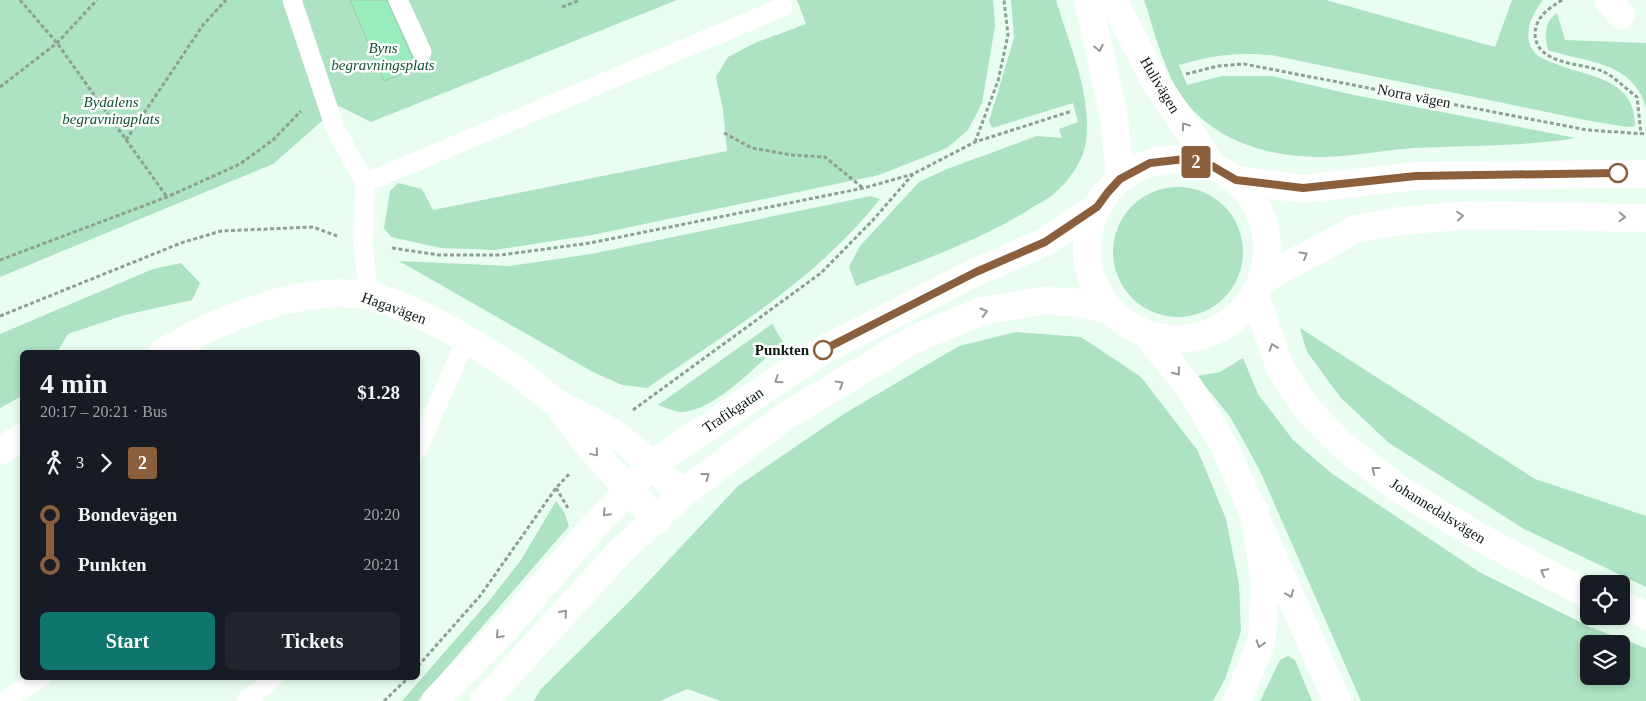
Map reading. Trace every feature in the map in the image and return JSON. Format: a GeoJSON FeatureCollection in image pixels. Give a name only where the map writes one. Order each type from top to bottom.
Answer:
{"type":"FeatureCollection","features":[{"type":"Feature","properties":{"kind":"main road"},"geometry":{"type":"LineString","coordinates":[[1088,0],[1114,117],[1120,179]]}},
{"type":"Feature","properties":{"kind":"main road","name":"Hulivägen"},"geometry":{"type":"LineString","coordinates":[[1114,0],[1157,85],[1212,166]]}},
{"type":"Feature","properties":{"kind":"main road"},"geometry":{"type":"LineString","coordinates":[[1168,159],[1185,159],[1212,166],[1236,180],[1252,198],[1263,220],[1267,236],[1267,263],[1259,288],[1242,312],[1214,332],[1194,338],[1174,339],[1146,334],[1124,322],[1112,311],[1102,299],[1092,278],[1087,248],[1090,227],[1097,207],[1120,179],[1150,163],[1168,159]]}},
{"type":"Feature","properties":{"kind":"main road"},"geometry":{"type":"LineString","coordinates":[[1236,180],[1303,188],[1416,176],[1646,174]]}},
{"type":"Feature","properties":{"kind":"main road","name":"Trafikgatan"},"geometry":{"type":"LineString","coordinates":[[435,701],[504,630],[590,531],[652,465],[823,350],[976,272],[1045,242],[1097,207]]}},
{"type":"Feature","properties":{"kind":"main road"},"geometry":{"type":"LineString","coordinates":[[1259,288],[1356,229],[1400,220],[1471,216],[1646,218]]}},
{"type":"Feature","properties":{"kind":"main road","name":"Johannedalsvägen"},"geometry":{"type":"LineString","coordinates":[[1259,288],[1281,370],[1307,409],[1342,445],[1402,491],[1490,542],[1580,590]]}},
{"type":"Feature","properties":{"kind":"main road","name":"Hagavägen"},"geometry":{"type":"LineString","coordinates":[[167,350],[257,308],[335,292],[369,296],[412,312],[466,339],[519,373],[600,440],[652,465],[682,494]]}},
{"type":"Feature","properties":{"kind":"main road"},"geometry":{"type":"LineString","coordinates":[[484,701],[618,554],[657,520],[682,494],[784,418],[914,340],[983,311],[1041,301],[1075,302],[1112,311]]}},
{"type":"Feature","properties":{"kind":"main road"},"geometry":{"type":"LineString","coordinates":[[1146,334],[1189,387],[1223,444],[1254,509],[1337,701]]}},
{"type":"Feature","properties":{"kind":"main road"},"geometry":{"type":"LineString","coordinates":[[0,451],[20,438]]}},
{"type":"Feature","properties":{"kind":"main road","name":"Hagavägen"},"geometry":{"type":"LineString","coordinates":[[600,440],[629,490],[657,520]]}},
{"type":"Feature","properties":{"kind":"main road"},"geometry":{"type":"LineString","coordinates":[[1237,701],[1262,640],[1265,585],[1254,509]]}},
{"type":"Feature","properties":{"kind":"main road"},"geometry":{"type":"LineString","coordinates":[[1630,609],[1646,615]]}},
{"type":"Feature","properties":{"kind":"lane"},"geometry":{"type":"LineString","coordinates":[[292,0],[335,128],[365,183],[363,244],[369,296]]}},
{"type":"Feature","properties":{"kind":"lane"},"geometry":{"type":"LineString","coordinates":[[398,0],[422,52]]}},
{"type":"Feature","properties":{"kind":"lane"},"geometry":{"type":"LineString","coordinates":[[365,183],[783,7]]}},
{"type":"Feature","properties":{"kind":"lane"},"geometry":{"type":"LineString","coordinates":[[420,444],[466,339]]}},
{"type":"Feature","properties":{"kind":"lane"},"geometry":{"type":"LineString","coordinates":[[4,701],[38,680]]}},
{"type":"Feature","properties":{"kind":"lane"},"geometry":{"type":"LineString","coordinates":[[246,701],[271,680]]}},
{"type":"Feature","properties":{"kind":"path"},"geometry":{"type":"LineString","coordinates":[[20,0],[57,43],[167,197]]}},
{"type":"Feature","properties":{"kind":"path"},"geometry":{"type":"LineString","coordinates":[[0,87],[57,43],[97,0]]}},
{"type":"Feature","properties":{"kind":"path"},"geometry":{"type":"LineString","coordinates":[[126,140],[182,54],[203,25],[226,0]]}},
{"type":"Feature","properties":{"kind":"path"},"geometry":{"type":"LineString","coordinates":[[562,7],[580,0]]}},
{"type":"Feature","properties":{"kind":"path"},"geometry":{"type":"LineString","coordinates":[[975,142],[998,81],[1008,35],[1004,0]]}},
{"type":"Feature","properties":{"kind":"path"},"geometry":{"type":"LineString","coordinates":[[1562,0],[1544,12],[1535,25],[1535,38],[1540,50],[1555,58],[1604,71],[1637,97],[1641,134]]}},
{"type":"Feature","properties":{"kind":"path","name":"Norra vägen"},"geometry":{"type":"LineString","coordinates":[[1183,75],[1218,66],[1244,64],[1586,130],[1646,134]]}},
{"type":"Feature","properties":{"kind":"path"},"geometry":{"type":"LineString","coordinates":[[0,260],[167,197],[240,164],[273,140],[322,89]]}},
{"type":"Feature","properties":{"kind":"path"},"geometry":{"type":"LineString","coordinates":[[0,316],[181,243],[221,231],[313,227],[363,244],[439,255],[501,254],[590,243],[864,188],[914,174],[975,142],[1072,111]]}},
{"type":"Feature","properties":{"kind":"path"},"geometry":{"type":"LineString","coordinates":[[724,133],[752,148],[792,155],[825,157],[864,188]]}},
{"type":"Feature","properties":{"kind":"path"},"geometry":{"type":"LineString","coordinates":[[420,664],[480,596],[556,488],[600,440],[644,401],[760,320],[821,273],[873,220],[914,174]]}},
{"type":"Feature","properties":{"kind":"path"},"geometry":{"type":"LineString","coordinates":[[384,701],[406,680]]}},
{"type":"Feature","properties":{"kind":"green space","name":"Bydalens begravningplats"},"geometry":{"type":"Polygon","coordinates":[[[0,0],[677,0],[371,122],[339,106],[273,164],[0,277],[0,0]]]}},
{"type":"Feature","properties":{"kind":"green space"},"geometry":{"type":"Polygon","coordinates":[[[797,0],[993,0],[995,26],[982,103],[968,130],[947,148],[879,175],[592,235],[495,250],[441,248],[391,237],[384,228],[390,191],[398,183],[422,189],[433,210],[727,151],[723,110],[716,77],[728,57],[757,42],[806,24],[797,0]]]}},
{"type":"Feature","properties":{"kind":"green space"},"geometry":{"type":"Polygon","coordinates":[[[1011,0],[1056,0],[1078,69],[1086,105],[1085,148],[1076,169],[1066,182],[1047,199],[1010,221],[967,242],[856,286],[849,267],[860,246],[919,182],[947,169],[1037,136],[1062,138],[1059,129],[1078,122],[1073,103],[992,128],[989,121],[1014,38],[1011,0]]]}},
{"type":"Feature","properties":{"kind":"green space"},"geometry":{"type":"Polygon","coordinates":[[[1144,0],[1326,0],[1495,47],[1512,0],[1543,0],[1529,27],[1528,35],[1532,49],[1542,58],[1606,81],[1618,88],[1627,97],[1633,110],[1635,126],[1627,127],[1585,120],[1271,55],[1225,55],[1179,65],[1187,85],[1222,76],[1272,76],[1354,95],[1576,138],[1516,144],[1414,148],[1332,157],[1281,154],[1262,150],[1227,136],[1210,125],[1183,98],[1165,63],[1144,0]]]}},
{"type":"Feature","properties":{"kind":"green space"},"geometry":{"type":"Polygon","coordinates":[[[1557,13],[1565,40],[1646,43],[1646,108],[1640,93],[1631,81],[1620,72],[1607,66],[1548,50],[1546,39],[1547,25],[1557,13]]]}},
{"type":"Feature","properties":{"kind":"green space"},"geometry":{"type":"Polygon","coordinates":[[[1178,187],[1191,188],[1203,192],[1224,206],[1238,227],[1242,239],[1242,265],[1238,277],[1224,298],[1203,312],[1191,316],[1178,317],[1165,316],[1153,312],[1132,298],[1118,277],[1114,265],[1113,252],[1114,239],[1118,227],[1132,206],[1153,192],[1165,188],[1178,187]]]}},
{"type":"Feature","properties":{"kind":"green space"},"geometry":{"type":"Polygon","coordinates":[[[871,196],[880,199],[856,228],[801,279],[647,388],[622,385],[593,372],[399,261],[510,266],[591,254],[871,196]]]}},
{"type":"Feature","properties":{"kind":"green space"},"geometry":{"type":"Polygon","coordinates":[[[181,263],[200,283],[192,300],[125,315],[68,334],[58,350],[20,350],[20,397],[0,408],[0,334],[153,269],[181,263]]]}},
{"type":"Feature","properties":{"kind":"green space"},"geometry":{"type":"Polygon","coordinates":[[[772,324],[783,342],[749,374],[721,396],[693,410],[680,412],[658,405],[772,324]]]}},
{"type":"Feature","properties":{"kind":"green space"},"geometry":{"type":"Polygon","coordinates":[[[1300,328],[1535,479],[1646,516],[1646,587],[1630,579],[1630,575],[1621,575],[1524,529],[1389,443],[1341,398],[1307,352],[1300,328]]]}},
{"type":"Feature","properties":{"kind":"green space"},"geometry":{"type":"Polygon","coordinates":[[[1016,332],[1081,337],[1141,377],[1198,451],[1226,519],[1239,584],[1241,631],[1225,679],[1213,701],[721,701],[687,689],[660,701],[534,701],[540,690],[633,598],[738,486],[842,415],[959,346],[1016,332]]]}},
{"type":"Feature","properties":{"kind":"green space"},"geometry":{"type":"Polygon","coordinates":[[[1243,358],[1258,394],[1293,440],[1331,473],[1481,573],[1580,622],[1580,625],[1586,625],[1611,635],[1580,635],[1580,685],[1630,685],[1630,642],[1646,648],[1646,701],[1361,701],[1260,471],[1231,418],[1197,376],[1220,372],[1243,358]]]}},
{"type":"Feature","properties":{"kind":"green space"},"geometry":{"type":"Polygon","coordinates":[[[556,501],[564,512],[569,526],[418,701],[402,701],[489,601],[521,560],[556,501]]]}},
{"type":"Feature","properties":{"kind":"green space"},"geometry":{"type":"Polygon","coordinates":[[[1288,656],[1295,660],[1312,701],[1260,701],[1280,660],[1288,656]]]}},
{"type":"Feature","properties":{"kind":"building"},"geometry":{"type":"Polygon","coordinates":[[[350,0],[387,0],[412,57],[419,67],[384,81],[350,0]]]}},
{"type":"Feature","properties":{"kind":"bus line","name":"2"},"geometry":{"type":"LineString","coordinates":[[823,350],[976,272],[1045,242],[1097,207],[1120,179],[1150,163],[1168,159],[1185,159],[1212,166],[1236,180],[1303,188],[1416,176],[1618,173]]}},
{"type":"Feature","properties":{"kind":"place","name":"Punkten"},"geometry":{"type":"Point","coordinates":[823,350]}},
{"type":"Feature","properties":{"kind":"park label","name":"Byns begravningsplats"},"geometry":{"type":"Point","coordinates":[383,56]}}]}
